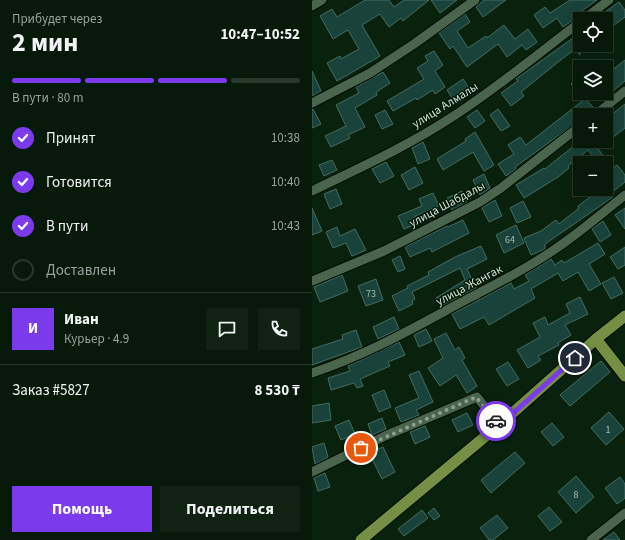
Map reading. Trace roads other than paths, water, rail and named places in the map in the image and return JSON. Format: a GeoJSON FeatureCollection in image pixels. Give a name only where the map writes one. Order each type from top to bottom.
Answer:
{"type":"FeatureCollection","features":[{"type":"Feature","properties":{"kind":"main road"},"geometry":{"type":"LineString","coordinates":[[361,540],[500,425],[596,339],[625,316]]}},
{"type":"Feature","properties":{"kind":"main road"},"geometry":{"type":"LineString","coordinates":[[596,339],[625,376]]}},
{"type":"Feature","properties":{"kind":"street"},"geometry":{"type":"LineString","coordinates":[[312,6],[322,0]]}},
{"type":"Feature","properties":{"kind":"street"},"geometry":{"type":"LineString","coordinates":[[312,103],[370,73],[414,44],[475,0]]}},
{"type":"Feature","properties":{"kind":"street"},"geometry":{"type":"LineString","coordinates":[[593,12],[609,0]]}},
{"type":"Feature","properties":{"kind":"street","name":"улица Алмалы"},"geometry":{"type":"LineString","coordinates":[[312,191],[373,161],[451,118],[493,89],[573,27]]}},
{"type":"Feature","properties":{"kind":"street"},"geometry":{"type":"LineString","coordinates":[[604,108],[625,92]]}},
{"type":"Feature","properties":{"kind":"street","name":"улица Шабдалы"},"geometry":{"type":"LineString","coordinates":[[312,281],[384,251],[480,202],[501,188],[573,131]]}},
{"type":"Feature","properties":{"kind":"street","name":"улица Жангак"},"geometry":{"type":"LineString","coordinates":[[312,373],[357,357],[385,344],[536,262],[571,238],[625,195]]}},
{"type":"Feature","properties":{"kind":"street"},"geometry":{"type":"LineString","coordinates":[[312,472],[386,436],[476,397],[500,425]]}},
{"type":"Feature","properties":{"kind":"street"},"geometry":{"type":"LineString","coordinates":[[591,540],[625,512]]}}]}
